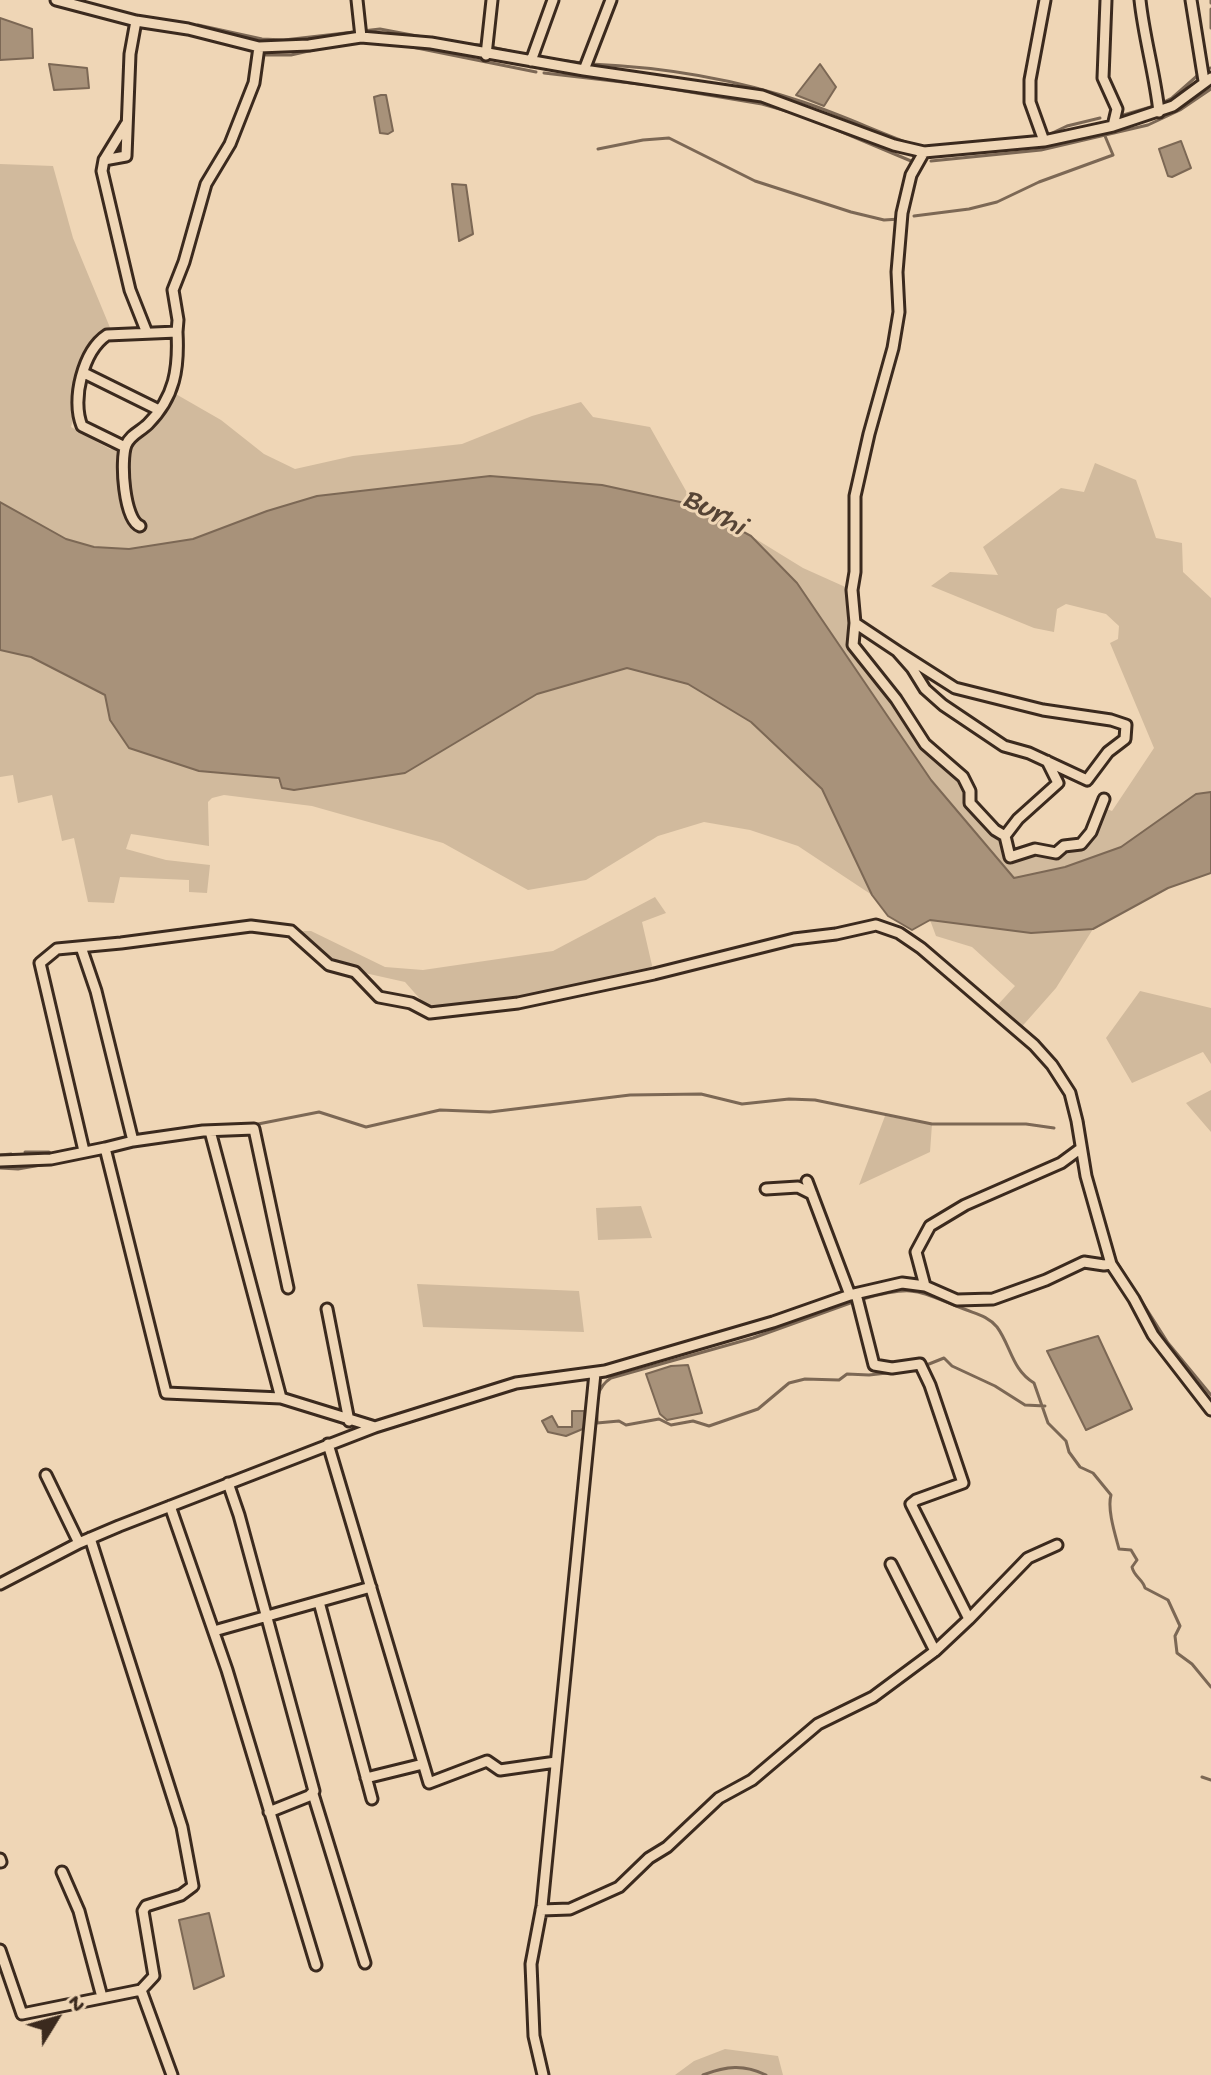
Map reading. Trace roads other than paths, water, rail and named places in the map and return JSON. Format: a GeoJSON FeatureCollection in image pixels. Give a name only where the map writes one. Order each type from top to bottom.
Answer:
{"type":"FeatureCollection","features":[{"type":"Feature","properties":{"kind":"street"},"geometry":{"type":"LineString","coordinates":[[56,0],[136,21],[188,29],[259,47],[309,45],[360,33],[762,96],[894,145],[924,152],[1044,141],[1113,126],[1173,106],[1208,79],[1191,0]]}},
{"type":"Feature","properties":{"kind":"street"},"geometry":{"type":"LineString","coordinates":[[357,0],[360,33]]}},
{"type":"Feature","properties":{"kind":"street"},"geometry":{"type":"LineString","coordinates":[[486,55],[492,0]]}},
{"type":"Feature","properties":{"kind":"street"},"geometry":{"type":"LineString","coordinates":[[531,61],[553,0]]}},
{"type":"Feature","properties":{"kind":"street"},"geometry":{"type":"LineString","coordinates":[[584,70],[611,0]]}},
{"type":"Feature","properties":{"kind":"street"},"geometry":{"type":"LineString","coordinates":[[1044,141],[1030,102],[1030,80],[1045,0]]}},
{"type":"Feature","properties":{"kind":"street"},"geometry":{"type":"LineString","coordinates":[[1106,0],[1103,78],[1117,109],[1113,126]]}},
{"type":"Feature","properties":{"kind":"street"},"geometry":{"type":"LineString","coordinates":[[1140,0],[1159,112]]}},
{"type":"Feature","properties":{"kind":"street"},"geometry":{"type":"LineString","coordinates":[[104,160],[126,156],[130,54],[136,21]]}},
{"type":"Feature","properties":{"kind":"street"},"geometry":{"type":"LineString","coordinates":[[140,526],[130,517],[126,496],[125,447],[159,410],[174,384],[179,362],[178,320],[173,290],[206,184],[230,144],[254,83],[259,47]]}},
{"type":"Feature","properties":{"kind":"street"},"geometry":{"type":"LineString","coordinates":[[126,124],[104,160],[102,171],[130,290],[147,333]]}},
{"type":"Feature","properties":{"kind":"street"},"geometry":{"type":"LineString","coordinates":[[924,152],[911,175],[902,213],[897,272],[899,312],[893,348],[855,496],[853,645],[896,699],[925,744],[963,777],[970,791],[970,803],[995,830],[1005,836],[1010,857],[1035,849],[1056,853],[1064,846],[1081,844],[1091,832],[1104,799]]}},
{"type":"Feature","properties":{"kind":"street"},"geometry":{"type":"LineString","coordinates":[[125,447],[82,426],[77,412],[90,356],[107,335],[177,332]]}},
{"type":"Feature","properties":{"kind":"street"},"geometry":{"type":"LineString","coordinates":[[84,373],[159,410]]}},
{"type":"Feature","properties":{"kind":"street"},"geometry":{"type":"LineString","coordinates":[[855,623],[955,688],[1043,710],[1126,725],[1125,739],[1108,752],[1087,780],[1047,761],[1004,746],[943,705],[925,689],[897,651]]}},
{"type":"Feature","properties":{"kind":"street"},"geometry":{"type":"LineString","coordinates":[[1005,836],[1018,819],[1058,783],[1047,761]]}},
{"type":"Feature","properties":{"kind":"street"},"geometry":{"type":"LineString","coordinates":[[84,1151],[40,963],[57,949],[251,926],[291,931],[329,965],[355,972],[379,997],[411,1003],[430,1013],[518,1003],[654,974],[794,939],[876,925],[899,933],[921,948],[1043,1055],[1070,1093],[1080,1149],[1111,1264],[1153,1335],[1211,1410]]}},
{"type":"Feature","properties":{"kind":"street"},"geometry":{"type":"LineString","coordinates":[[81,947],[96,991],[133,1141]]}},
{"type":"Feature","properties":{"kind":"street"},"geometry":{"type":"LineString","coordinates":[[0,1161],[51,1159],[133,1141],[254,1129],[288,1288]]}},
{"type":"Feature","properties":{"kind":"street"},"geometry":{"type":"LineString","coordinates":[[210,1131],[281,1398]]}},
{"type":"Feature","properties":{"kind":"street"},"geometry":{"type":"LineString","coordinates":[[105,1148],[166,1393],[281,1398],[375,1427]]}},
{"type":"Feature","properties":{"kind":"street"},"geometry":{"type":"LineString","coordinates":[[925,1286],[916,1252],[930,1226],[965,1205],[1061,1163],[1080,1149]]}},
{"type":"Feature","properties":{"kind":"street"},"geometry":{"type":"LineString","coordinates":[[807,1181],[853,1294],[874,1365],[892,1368],[920,1364],[930,1385],[963,1483],[911,1504],[969,1619]]}},
{"type":"Feature","properties":{"kind":"street"},"geometry":{"type":"LineString","coordinates":[[766,1189],[798,1187],[812,1194]]}},
{"type":"Feature","properties":{"kind":"street"},"geometry":{"type":"LineString","coordinates":[[0,1584],[90,1538],[328,1444],[516,1383],[595,1373],[773,1322],[853,1294],[902,1283],[925,1286],[957,1300],[993,1299],[1084,1262],[1111,1264]]}},
{"type":"Feature","properties":{"kind":"street"},"geometry":{"type":"LineString","coordinates":[[327,1309],[349,1421]]}},
{"type":"Feature","properties":{"kind":"street"},"geometry":{"type":"LineString","coordinates":[[543,2075],[534,2036],[531,1964],[541,1910],[595,1373]]}},
{"type":"Feature","properties":{"kind":"street"},"geometry":{"type":"LineString","coordinates":[[328,1444],[429,1783],[487,1761],[500,1770],[556,1762]]}},
{"type":"Feature","properties":{"kind":"street"},"geometry":{"type":"LineString","coordinates":[[46,1475],[79,1543]]}},
{"type":"Feature","properties":{"kind":"street"},"geometry":{"type":"LineString","coordinates":[[228,1483],[309,1769],[313,1794],[365,1963]]}},
{"type":"Feature","properties":{"kind":"street"},"geometry":{"type":"LineString","coordinates":[[170,1506],[214,1631],[316,1965]]}},
{"type":"Feature","properties":{"kind":"street"},"geometry":{"type":"LineString","coordinates":[[0,1950],[22,2014],[141,1990],[154,1976],[143,1911],[146,1906],[188,1891],[193,1886],[194,1876],[182,1827],[90,1538]]}},
{"type":"Feature","properties":{"kind":"street"},"geometry":{"type":"LineString","coordinates":[[541,1910],[570,1909],[619,1887],[719,1798],[752,1780],[818,1724],[873,1697],[935,1651],[1028,1558],[1057,1545]]}},
{"type":"Feature","properties":{"kind":"street"},"geometry":{"type":"LineString","coordinates":[[891,1564],[935,1651]]}},
{"type":"Feature","properties":{"kind":"street"},"geometry":{"type":"LineString","coordinates":[[214,1631],[371,1587]]}},
{"type":"Feature","properties":{"kind":"street"},"geometry":{"type":"LineString","coordinates":[[319,1602],[372,1799]]}},
{"type":"Feature","properties":{"kind":"street"},"geometry":{"type":"LineString","coordinates":[[366,1778],[423,1764]]}},
{"type":"Feature","properties":{"kind":"street"},"geometry":{"type":"LineString","coordinates":[[269,1812],[313,1794]]}},
{"type":"Feature","properties":{"kind":"street"},"geometry":{"type":"LineString","coordinates":[[62,1872],[79,1911],[102,1997]]}},
{"type":"Feature","properties":{"kind":"street"},"geometry":{"type":"LineString","coordinates":[[141,1990],[172,2075]]}},
{"type":"Feature","properties":{"kind":"waterway"},"geometry":{"type":"LineString","coordinates":[[1211,9],[1211,28]]}},
{"type":"Feature","properties":{"kind":"waterway"},"geometry":{"type":"LineString","coordinates":[[198,25],[262,39],[284,40],[380,29],[433,39]]}},
{"type":"Feature","properties":{"kind":"waterway"},"geometry":{"type":"LineString","coordinates":[[456,43],[480,45]]}},
{"type":"Feature","properties":{"kind":"waterway"},"geometry":{"type":"LineString","coordinates":[[342,44],[402,45],[536,72]]}},
{"type":"Feature","properties":{"kind":"waterway"},"geometry":{"type":"LineString","coordinates":[[266,55],[291,55],[335,45]]}},
{"type":"Feature","properties":{"kind":"waterway"},"geometry":{"type":"LineString","coordinates":[[491,47],[514,52]]}},
{"type":"Feature","properties":{"kind":"waterway"},"geometry":{"type":"LineString","coordinates":[[536,57],[582,63]]}},
{"type":"Feature","properties":{"kind":"waterway"},"geometry":{"type":"LineString","coordinates":[[591,64],[671,71],[751,87],[818,107],[919,147],[934,147]]}},
{"type":"Feature","properties":{"kind":"waterway"},"geometry":{"type":"LineString","coordinates":[[1207,69],[1211,68]]}},
{"type":"Feature","properties":{"kind":"waterway"},"geometry":{"type":"LineString","coordinates":[[544,73],[648,85],[762,104],[804,116],[911,161]]}},
{"type":"Feature","properties":{"kind":"waterway"},"geometry":{"type":"LineString","coordinates":[[1162,103],[1197,76]]}},
{"type":"Feature","properties":{"kind":"waterway"},"geometry":{"type":"LineString","coordinates":[[931,161],[1041,150],[1148,125],[1180,110],[1211,89]]}},
{"type":"Feature","properties":{"kind":"waterway"},"geometry":{"type":"LineString","coordinates":[[1120,116],[1154,106]]}},
{"type":"Feature","properties":{"kind":"waterway"},"geometry":{"type":"LineString","coordinates":[[1048,135],[1067,126],[1100,118]]}},
{"type":"Feature","properties":{"kind":"waterway"},"geometry":{"type":"LineString","coordinates":[[914,216],[997,202],[1039,182],[1113,155],[1105,136]]}},
{"type":"Feature","properties":{"kind":"waterway"},"geometry":{"type":"LineString","coordinates":[[1025,138],[1037,137]]}},
{"type":"Feature","properties":{"kind":"waterway"},"geometry":{"type":"LineString","coordinates":[[598,149],[669,138],[755,181],[851,212],[884,220],[900,219]]}},
{"type":"Feature","properties":{"kind":"waterway"},"geometry":{"type":"LineString","coordinates":[[253,1125],[319,1112],[366,1127],[440,1110],[490,1112],[630,1095],[701,1094],[742,1104],[789,1099],[815,1100],[932,1124],[1026,1124],[1054,1128]]}},
{"type":"Feature","properties":{"kind":"waterway"},"geometry":{"type":"LineString","coordinates":[[1083,1122],[1087,1158]]}},
{"type":"Feature","properties":{"kind":"waterway"},"geometry":{"type":"LineString","coordinates":[[217,1126],[238,1125]]}},
{"type":"Feature","properties":{"kind":"waterway"},"geometry":{"type":"LineString","coordinates":[[25,1152],[49,1152]]}},
{"type":"Feature","properties":{"kind":"waterway"},"geometry":{"type":"LineString","coordinates":[[0,1155],[11,1154]]}},
{"type":"Feature","properties":{"kind":"waterway"},"geometry":{"type":"LineString","coordinates":[[0,1168],[18,1169],[52,1163]]}},
{"type":"Feature","properties":{"kind":"waterway"},"geometry":{"type":"LineString","coordinates":[[1106,1231],[1116,1261],[1168,1343],[1211,1395]]}},
{"type":"Feature","properties":{"kind":"waterway"},"geometry":{"type":"LineString","coordinates":[[863,1299],[895,1292],[916,1292],[982,1316],[997,1327],[1016,1365],[1034,1383],[1048,1423],[1066,1441],[1069,1452],[1080,1467],[1093,1473],[1111,1495],[1111,1514],[1119,1549],[1131,1550],[1137,1560],[1133,1570],[1145,1588],[1168,1600],[1180,1626],[1175,1636],[1177,1653],[1192,1664],[1211,1687]]}},
{"type":"Feature","properties":{"kind":"waterway"},"geometry":{"type":"LineString","coordinates":[[853,1302],[753,1338],[611,1378],[599,1392],[597,1423],[619,1421],[626,1425],[659,1419],[671,1425],[693,1421],[709,1426],[758,1409],[789,1383],[805,1379],[839,1380],[847,1374],[905,1371]]}},
{"type":"Feature","properties":{"kind":"waterway"},"geometry":{"type":"LineString","coordinates":[[924,1366],[944,1358],[952,1366],[995,1386],[1025,1405],[1045,1406]]}},
{"type":"Feature","properties":{"kind":"waterway"},"geometry":{"type":"LineString","coordinates":[[1202,1777],[1211,1780]]}},
{"type":"Feature","properties":{"kind":"waterway"},"geometry":{"type":"LineString","coordinates":[[703,2075],[735,2068],[766,2075]]}},
{"type":"Feature","properties":{"kind":"water label","name":"Burhi"},"geometry":{"type":"Point","coordinates":[713,514]}}]}
